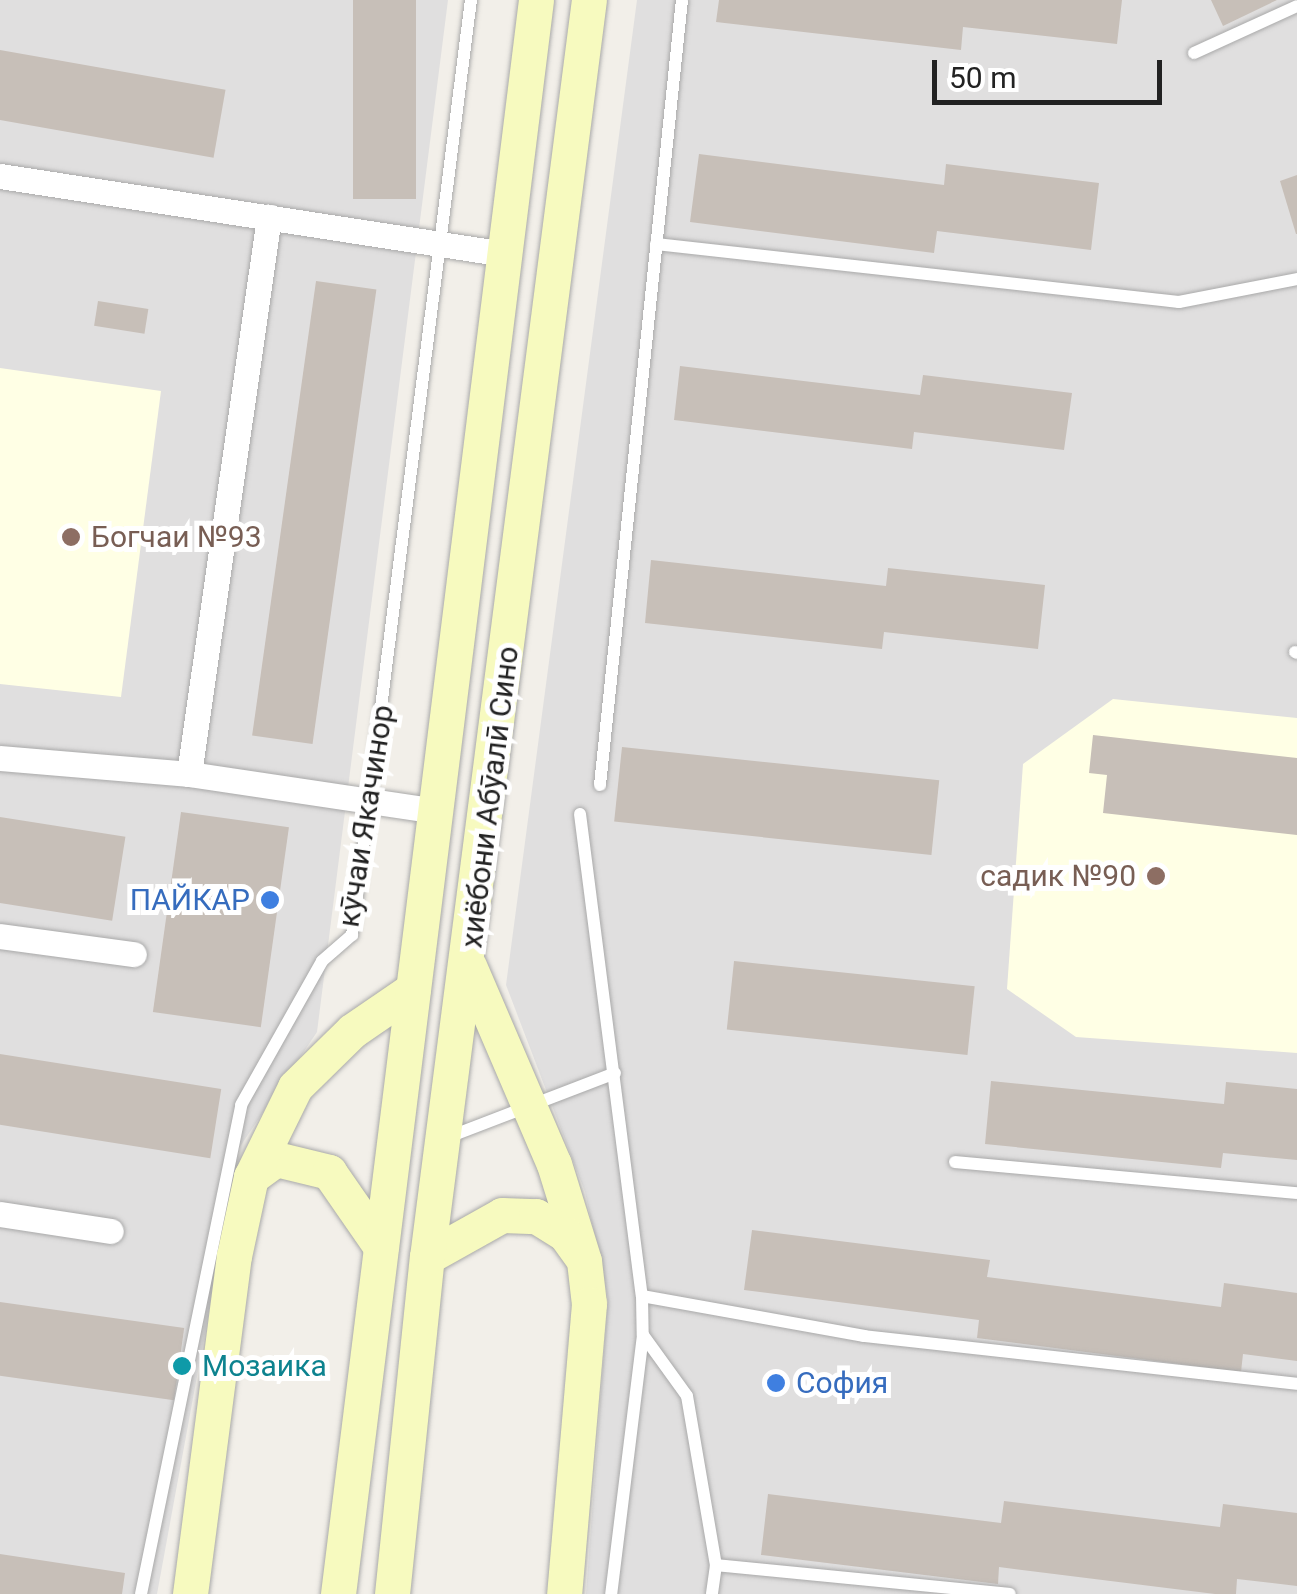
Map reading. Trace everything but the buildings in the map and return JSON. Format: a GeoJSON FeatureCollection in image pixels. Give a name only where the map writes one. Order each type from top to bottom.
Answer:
{"type":"FeatureCollection","features":[{"type":"Feature","properties":{"kind":"main road","name":"хиёбони Абӯалӣ Сино"},"geometry":{"type":"LineString","coordinates":[[338,1594],[536,0]]}},
{"type":"Feature","properties":{"kind":"main road","name":"хиёбони Абӯалӣ Сино"},"geometry":{"type":"LineString","coordinates":[[392,1594],[428,1256],[469,966],[589,0]]}},
{"type":"Feature","properties":{"kind":"main road"},"geometry":{"type":"LineString","coordinates":[[469,966],[528,1104],[584,1260],[589,1304],[564,1594]]}},
{"type":"Feature","properties":{"kind":"main road"},"geometry":{"type":"LineString","coordinates":[[190,1594],[234,1256],[251,1177],[294,1087],[352,1031],[413,989]]}},
{"type":"Feature","properties":{"kind":"main road"},"geometry":{"type":"LineString","coordinates":[[251,1177],[276,1159],[329,1172],[381,1247]]}},
{"type":"Feature","properties":{"kind":"main road"},"geometry":{"type":"LineString","coordinates":[[428,1256],[502,1215],[536,1216],[565,1234],[584,1260]]}},
{"type":"Feature","properties":{"kind":"street"},"geometry":{"type":"LineString","coordinates":[[0,176],[505,254]]}},
{"type":"Feature","properties":{"kind":"street"},"geometry":{"type":"LineString","coordinates":[[189,774],[269,218]]}},
{"type":"Feature","properties":{"kind":"street"},"geometry":{"type":"LineString","coordinates":[[0,758],[189,774],[372,798],[437,811]]}},
{"type":"Feature","properties":{"kind":"street"},"geometry":{"type":"LineString","coordinates":[[0,936],[134,954]]}},
{"type":"Feature","properties":{"kind":"street"},"geometry":{"type":"LineString","coordinates":[[0,1214],[111,1231]]}},
{"type":"Feature","properties":{"kind":"lane","name":"кӯчаи Якачинор"},"geometry":{"type":"LineString","coordinates":[[141,1594],[241,1105],[322,961],[352,935],[444,245],[471,0]]}},
{"type":"Feature","properties":{"kind":"lane"},"geometry":{"type":"LineString","coordinates":[[600,785],[682,0]]}},
{"type":"Feature","properties":{"kind":"lane"},"geometry":{"type":"LineString","coordinates":[[1194,52],[1297,6]]}},
{"type":"Feature","properties":{"kind":"lane"},"geometry":{"type":"LineString","coordinates":[[656,244],[1179,302],[1297,279]]}},
{"type":"Feature","properties":{"kind":"lane"},"geometry":{"type":"LineString","coordinates":[[580,814],[615,1074],[644,1335],[611,1594]]}},
{"type":"Feature","properties":{"kind":"lane"},"geometry":{"type":"LineString","coordinates":[[444,1139],[615,1074]]}},
{"type":"Feature","properties":{"kind":"lane"},"geometry":{"type":"LineString","coordinates":[[954,1162],[1297,1194]]}},
{"type":"Feature","properties":{"kind":"lane"},"geometry":{"type":"LineString","coordinates":[[642,1296],[864,1336],[1297,1384]]}},
{"type":"Feature","properties":{"kind":"lane"},"geometry":{"type":"LineString","coordinates":[[644,1335],[687,1396],[716,1565],[712,1594]]}},
{"type":"Feature","properties":{"kind":"lane"},"geometry":{"type":"LineString","coordinates":[[716,1565],[1010,1594]]}},
{"type":"Feature","properties":{"kind":"shaded area"},"geometry":{"type":"Polygon","coordinates":[[[0,0],[448,0],[317,1032],[239,1148],[157,1594],[0,1594],[0,0]]]}},
{"type":"Feature","properties":{"kind":"shaded area"},"geometry":{"type":"Polygon","coordinates":[[[637,0],[1297,0],[1297,1594],[586,1594],[608,1298],[585,1192],[506,985],[637,0]]]}},
{"type":"Feature","properties":{"kind":"shaded area","name":"Богчаи №93"},"geometry":{"type":"Polygon","coordinates":[[[0,368],[161,391],[121,697],[0,684],[0,368]]]}},
{"type":"Feature","properties":{"kind":"shaded area","name":"садик №90"},"geometry":{"type":"Polygon","coordinates":[[[1113,699],[1297,718],[1297,1053],[1076,1037],[1007,989],[1023,764],[1113,699]]]}},
{"type":"Feature","properties":{"kind":"place","name":"Богчаи №93"},"geometry":{"type":"Point","coordinates":[71,537]}},
{"type":"Feature","properties":{"kind":"place","name":"садик №90"},"geometry":{"type":"Point","coordinates":[1156,876]}},
{"type":"Feature","properties":{"kind":"place","name":"ПАЙКАР"},"geometry":{"type":"Point","coordinates":[270,900]}},
{"type":"Feature","properties":{"kind":"place","name":"Мозаика"},"geometry":{"type":"Point","coordinates":[182,1366]}},
{"type":"Feature","properties":{"kind":"place","name":"София"},"geometry":{"type":"Point","coordinates":[776,1383]}}]}
